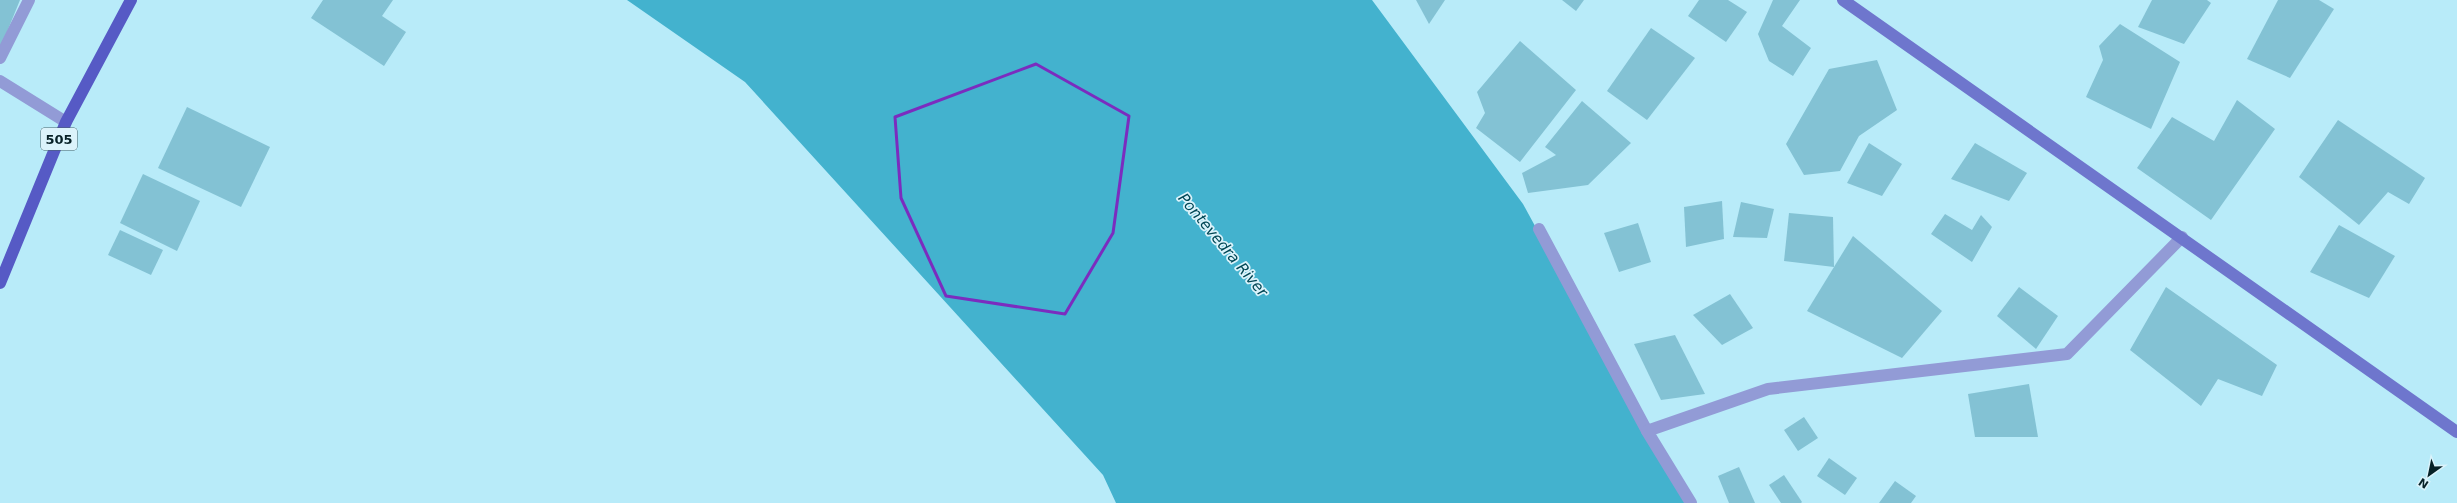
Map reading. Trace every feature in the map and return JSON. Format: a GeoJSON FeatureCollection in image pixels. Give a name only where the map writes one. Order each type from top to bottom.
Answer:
{"type":"FeatureCollection","features":[{"type":"Feature","properties":{"kind":"main road","name":"505"},"geometry":{"type":"LineString","coordinates":[[0,284],[66,122],[131,0]]}},
{"type":"Feature","properties":{"kind":"main road"},"geometry":{"type":"LineString","coordinates":[[1843,0],[2182,237],[2457,432]]}},
{"type":"Feature","properties":{"kind":"street"},"geometry":{"type":"LineString","coordinates":[[0,58],[29,0]]}},
{"type":"Feature","properties":{"kind":"street"},"geometry":{"type":"LineString","coordinates":[[0,81],[66,122]]}},
{"type":"Feature","properties":{"kind":"street"},"geometry":{"type":"LineString","coordinates":[[1539,229],[1648,431],[1691,503]]}},
{"type":"Feature","properties":{"kind":"street"},"geometry":{"type":"LineString","coordinates":[[1648,431],[1768,389],[2067,354],[2182,237]]}},
{"type":"Feature","properties":{"kind":"highlighted area"},"geometry":{"type":"Polygon","coordinates":[[[1036,64],[1129,116],[1113,233],[1065,314],[946,296],[901,198],[895,117],[1036,64]]]}},
{"type":"Feature","properties":{"kind":"water","name":"Pontevedra River"},"geometry":{"type":"Polygon","coordinates":[[[627,0],[1372,0],[1523,204],[1686,503],[1116,503],[1103,475],[745,82],[627,0]]]}},
{"type":"Feature","properties":{"kind":"building"},"geometry":{"type":"Polygon","coordinates":[[[0,0],[20,0],[0,49],[0,0]]]}},
{"type":"Feature","properties":{"kind":"building"},"geometry":{"type":"Polygon","coordinates":[[[323,0],[393,0],[382,16],[406,32],[384,66],[311,18],[323,0]]]}},
{"type":"Feature","properties":{"kind":"building"},"geometry":{"type":"Polygon","coordinates":[[[1416,0],[1445,0],[1429,24],[1416,0]]]}},
{"type":"Feature","properties":{"kind":"building"},"geometry":{"type":"Polygon","coordinates":[[[1562,0],[1584,0],[1576,11],[1562,0]]]}},
{"type":"Feature","properties":{"kind":"building"},"geometry":{"type":"Polygon","coordinates":[[[1699,0],[1728,0],[1747,12],[1726,42],[1688,16],[1699,0]]]}},
{"type":"Feature","properties":{"kind":"building"},"geometry":{"type":"Polygon","coordinates":[[[1773,0],[1800,0],[1782,26],[1811,48],[1793,76],[1769,61],[1758,34],[1773,0]]]}},
{"type":"Feature","properties":{"kind":"building"},"geometry":{"type":"Polygon","coordinates":[[[2152,0],[2207,0],[2211,3],[2184,44],[2138,27],[2152,0]]]}},
{"type":"Feature","properties":{"kind":"building"},"geometry":{"type":"Polygon","coordinates":[[[2278,0],[2319,0],[2334,9],[2290,78],[2247,59],[2278,0]]]}},
{"type":"Feature","properties":{"kind":"building"},"geometry":{"type":"Polygon","coordinates":[[[2120,24],[2180,62],[2151,129],[2086,97],[2103,60],[2099,46],[2120,24]]]}},
{"type":"Feature","properties":{"kind":"building"},"geometry":{"type":"Polygon","coordinates":[[[1651,28],[1695,58],[1647,120],[1607,91],[1651,28]]]}},
{"type":"Feature","properties":{"kind":"building"},"geometry":{"type":"Polygon","coordinates":[[[1520,41],[1576,90],[1520,162],[1476,128],[1485,113],[1477,92],[1520,41]]]}},
{"type":"Feature","properties":{"kind":"building"},"geometry":{"type":"Polygon","coordinates":[[[1877,60],[1897,110],[1859,136],[1840,171],[1804,175],[1786,144],[1829,69],[1877,60]]]}},
{"type":"Feature","properties":{"kind":"building"},"geometry":{"type":"Polygon","coordinates":[[[2237,100],[2275,129],[2211,220],[2137,168],[2172,117],[2214,141],[2237,100]]]}},
{"type":"Feature","properties":{"kind":"building"},"geometry":{"type":"Polygon","coordinates":[[[1582,101],[1631,143],[1588,185],[1528,193],[1522,173],[1556,155],[1545,147],[1582,101]]]}},
{"type":"Feature","properties":{"kind":"building"},"geometry":{"type":"Polygon","coordinates":[[[187,107],[270,147],[241,207],[158,168],[187,107]]]}},
{"type":"Feature","properties":{"kind":"building"},"geometry":{"type":"Polygon","coordinates":[[[2338,120],[2425,178],[2409,204],[2388,192],[2359,225],[2299,177],[2338,120]]]}},
{"type":"Feature","properties":{"kind":"building"},"geometry":{"type":"Polygon","coordinates":[[[1869,143],[1902,164],[1882,196],[1847,183],[1869,143]]]}},
{"type":"Feature","properties":{"kind":"building"},"geometry":{"type":"Polygon","coordinates":[[[1975,143],[2027,173],[2009,201],[1951,179],[1975,143]]]}},
{"type":"Feature","properties":{"kind":"building"},"geometry":{"type":"Polygon","coordinates":[[[143,174],[200,201],[177,251],[120,223],[143,174]]]}},
{"type":"Feature","properties":{"kind":"building"},"geometry":{"type":"Polygon","coordinates":[[[1722,201],[1724,239],[1686,247],[1684,207],[1722,201]]]}},
{"type":"Feature","properties":{"kind":"building"},"geometry":{"type":"Polygon","coordinates":[[[1741,202],[1774,209],[1767,238],[1733,237],[1741,202]]]}},
{"type":"Feature","properties":{"kind":"building"},"geometry":{"type":"Polygon","coordinates":[[[1789,213],[1833,217],[1834,267],[1784,261],[1789,213]]]}},
{"type":"Feature","properties":{"kind":"building"},"geometry":{"type":"Polygon","coordinates":[[[1945,214],[1972,230],[1981,215],[1992,227],[1972,262],[1931,234],[1945,214]]]}},
{"type":"Feature","properties":{"kind":"building"},"geometry":{"type":"Polygon","coordinates":[[[1638,223],[1651,262],[1619,272],[1604,233],[1638,223]]]}},
{"type":"Feature","properties":{"kind":"building"},"geometry":{"type":"Polygon","coordinates":[[[2339,225],[2395,256],[2369,298],[2310,272],[2339,225]]]}},
{"type":"Feature","properties":{"kind":"building"},"geometry":{"type":"Polygon","coordinates":[[[120,230],[163,250],[151,275],[108,255],[120,230]]]}},
{"type":"Feature","properties":{"kind":"building"},"geometry":{"type":"Polygon","coordinates":[[[1853,236],[1942,311],[1902,358],[1807,311],[1853,236]]]}},
{"type":"Feature","properties":{"kind":"building"},"geometry":{"type":"Polygon","coordinates":[[[2019,287],[2058,316],[2036,349],[1997,316],[2019,287]]]}},
{"type":"Feature","properties":{"kind":"building"},"geometry":{"type":"Polygon","coordinates":[[[2166,287],[2277,365],[2262,396],[2218,379],[2201,406],[2130,350],[2166,287]]]}},
{"type":"Feature","properties":{"kind":"building"},"geometry":{"type":"Polygon","coordinates":[[[1730,294],[1753,328],[1722,345],[1693,315],[1730,294]]]}},
{"type":"Feature","properties":{"kind":"building"},"geometry":{"type":"Polygon","coordinates":[[[1675,335],[1705,394],[1661,400],[1634,344],[1675,335]]]}},
{"type":"Feature","properties":{"kind":"building"},"geometry":{"type":"Polygon","coordinates":[[[2029,384],[2038,437],[1975,437],[1968,394],[2029,384]]]}},
{"type":"Feature","properties":{"kind":"building"},"geometry":{"type":"Polygon","coordinates":[[[1804,417],[1818,438],[1798,451],[1784,430],[1804,417]]]}},
{"type":"Feature","properties":{"kind":"building"},"geometry":{"type":"Polygon","coordinates":[[[1829,458],[1857,478],[1845,495],[1817,476],[1829,458]]]}},
{"type":"Feature","properties":{"kind":"building"},"geometry":{"type":"Polygon","coordinates":[[[1739,467],[1755,503],[1729,503],[1718,476],[1739,467]]]}},
{"type":"Feature","properties":{"kind":"building"},"geometry":{"type":"Polygon","coordinates":[[[1784,475],[1802,502],[1801,503],[1781,503],[1769,485],[1784,475]]]}},
{"type":"Feature","properties":{"kind":"building"},"geometry":{"type":"Polygon","coordinates":[[[1895,481],[1916,496],[1911,503],[1879,503],[1895,481]]]}}]}
